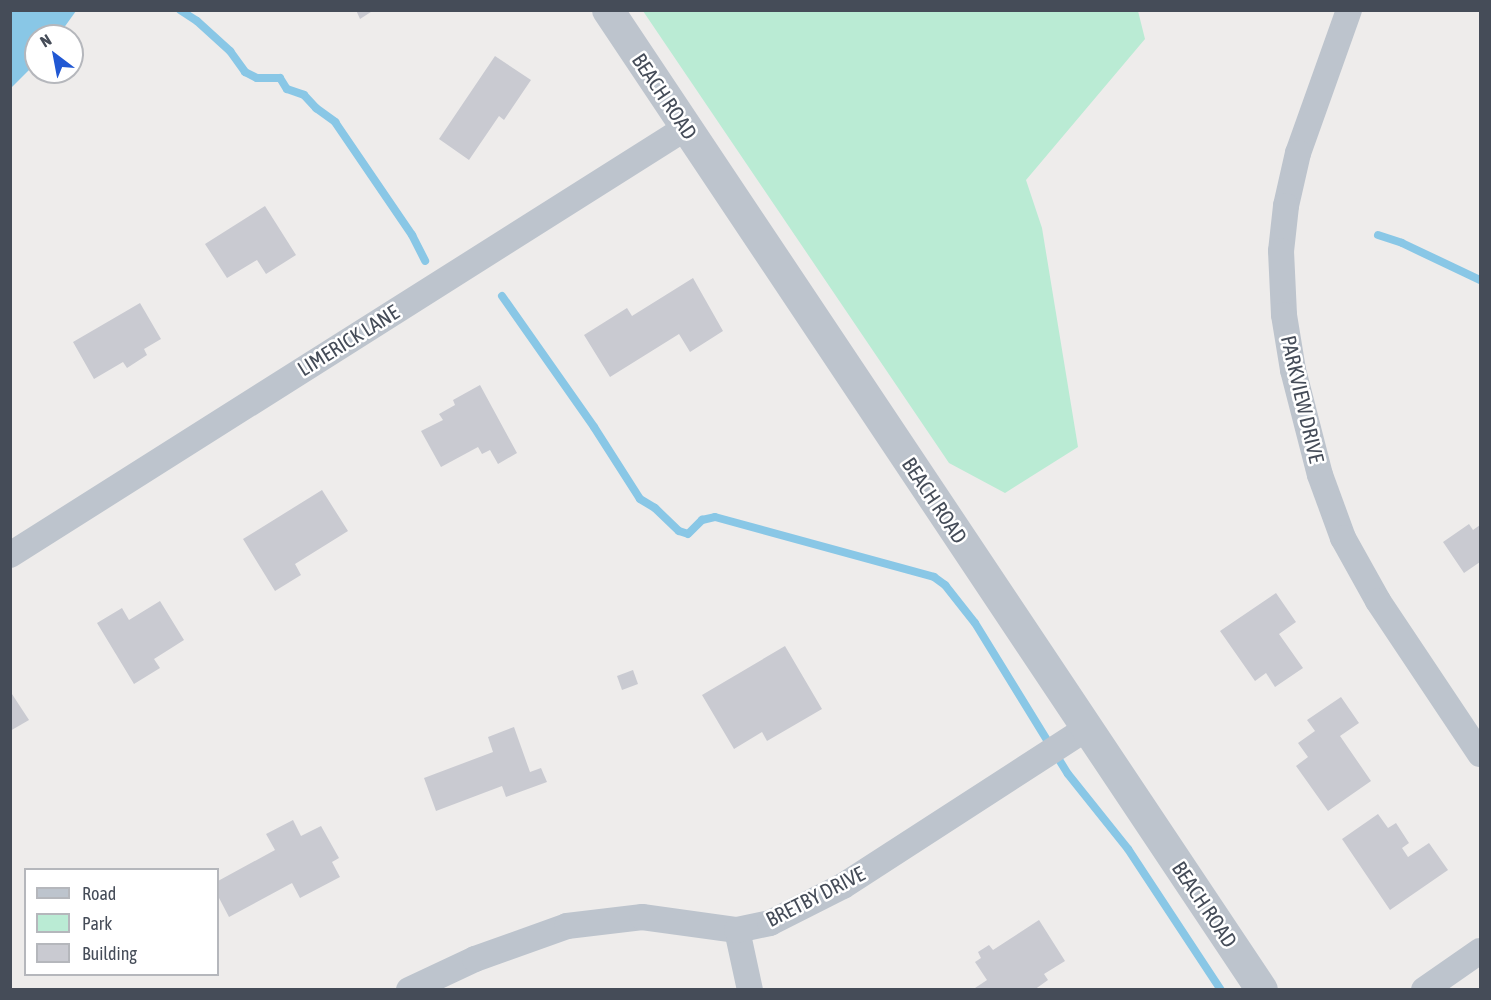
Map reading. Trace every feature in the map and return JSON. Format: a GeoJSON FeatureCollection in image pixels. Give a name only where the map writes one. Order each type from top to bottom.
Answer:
{"type":"FeatureCollection","features":[{"type":"Feature","properties":{"kind":"street","name":"BEACH ROAD"},"geometry":{"type":"LineString","coordinates":[[608,10],[1262,990]]}},
{"type":"Feature","properties":{"kind":"street","name":"PARKVIEW DRIVE"},"geometry":{"type":"LineString","coordinates":[[1349,10],[1298,153],[1286,206],[1281,251],[1284,315],[1293,370],[1320,475],[1343,538],[1378,601],[1480,754]]}},
{"type":"Feature","properties":{"kind":"street","name":"LIMERICK LANE"},"geometry":{"type":"LineString","coordinates":[[10,555],[687,128]]}},
{"type":"Feature","properties":{"kind":"street","name":"BRETBY DRIVE"},"geometry":{"type":"LineString","coordinates":[[409,990],[475,959],[567,926],[642,917],[737,930],[770,923],[843,886],[1087,728]]}},
{"type":"Feature","properties":{"kind":"street"},"geometry":{"type":"LineString","coordinates":[[737,930],[750,990]]}},
{"type":"Feature","properties":{"kind":"street"},"geometry":{"type":"LineString","coordinates":[[1424,990],[1480,951]]}},
{"type":"Feature","properties":{"kind":"green space"},"geometry":{"type":"Polygon","coordinates":[[[643,11],[1138,11],[1145,39],[1026,180],[1042,228],[1078,447],[1005,493],[949,463],[643,11]]]}},
{"type":"Feature","properties":{"kind":"water"},"geometry":{"type":"Polygon","coordinates":[[[11,10],[76,11],[67,24],[24,24],[24,75],[11,88],[11,10]]]}},
{"type":"Feature","properties":{"kind":"building"},"geometry":{"type":"Polygon","coordinates":[[[356,10],[374,10],[360,19],[356,10]]]}},
{"type":"Feature","properties":{"kind":"building"},"geometry":{"type":"Polygon","coordinates":[[[495,56],[531,80],[504,120],[499,116],[469,160],[439,139],[495,56]]]}},
{"type":"Feature","properties":{"kind":"building"},"geometry":{"type":"Polygon","coordinates":[[[265,206],[296,255],[266,274],[257,260],[227,278],[205,244],[265,206]]]}},
{"type":"Feature","properties":{"kind":"building"},"geometry":{"type":"Polygon","coordinates":[[[693,278],[723,331],[690,352],[679,334],[610,377],[584,335],[627,308],[632,316],[693,278]]]}},
{"type":"Feature","properties":{"kind":"building"},"geometry":{"type":"Polygon","coordinates":[[[140,303],[161,339],[144,349],[147,355],[127,368],[123,362],[94,379],[73,342],[140,303]]]}},
{"type":"Feature","properties":{"kind":"building"},"geometry":{"type":"Polygon","coordinates":[[[480,385],[517,453],[498,464],[490,450],[482,454],[478,447],[441,467],[421,431],[443,420],[439,414],[455,405],[453,400],[480,385]]]}},
{"type":"Feature","properties":{"kind":"building"},"geometry":{"type":"Polygon","coordinates":[[[322,490],[348,531],[295,564],[301,575],[275,591],[243,539],[322,490]]]}},
{"type":"Feature","properties":{"kind":"building"},"geometry":{"type":"Polygon","coordinates":[[[1469,524],[1473,530],[1480,525],[1480,562],[1464,573],[1443,542],[1469,524]]]}},
{"type":"Feature","properties":{"kind":"building"},"geometry":{"type":"Polygon","coordinates":[[[1276,593],[1296,622],[1279,634],[1303,668],[1275,687],[1266,673],[1255,681],[1220,631],[1276,593]]]}},
{"type":"Feature","properties":{"kind":"building"},"geometry":{"type":"Polygon","coordinates":[[[160,601],[184,640],[154,659],[160,668],[134,684],[97,623],[122,608],[129,620],[160,601]]]}},
{"type":"Feature","properties":{"kind":"building"},"geometry":{"type":"Polygon","coordinates":[[[785,646],[822,709],[767,741],[762,732],[734,749],[702,695],[785,646]]]}},
{"type":"Feature","properties":{"kind":"building"},"geometry":{"type":"Polygon","coordinates":[[[633,670],[638,684],[622,690],[617,676],[633,670]]]}},
{"type":"Feature","properties":{"kind":"building"},"geometry":{"type":"Polygon","coordinates":[[[10,691],[29,720],[10,731],[10,691]]]}},
{"type":"Feature","properties":{"kind":"building"},"geometry":{"type":"Polygon","coordinates":[[[1341,697],[1359,723],[1340,736],[1371,781],[1328,811],[1296,766],[1308,757],[1298,743],[1315,731],[1307,720],[1341,697]]]}},
{"type":"Feature","properties":{"kind":"building"},"geometry":{"type":"Polygon","coordinates":[[[514,727],[530,772],[541,768],[547,782],[506,797],[502,786],[436,811],[424,778],[493,752],[488,737],[514,727]]]}},
{"type":"Feature","properties":{"kind":"building"},"geometry":{"type":"Polygon","coordinates":[[[1378,814],[1388,828],[1396,823],[1409,843],[1402,848],[1408,857],[1429,843],[1448,870],[1390,910],[1342,839],[1378,814]]]}},
{"type":"Feature","properties":{"kind":"building"},"geometry":{"type":"Polygon","coordinates":[[[293,820],[301,836],[321,826],[339,858],[332,862],[340,877],[300,898],[292,883],[229,917],[219,898],[219,880],[275,850],[266,834],[293,820]]]}},
{"type":"Feature","properties":{"kind":"building"},"geometry":{"type":"Polygon","coordinates":[[[1039,920],[1065,961],[1044,974],[1048,980],[1034,990],[972,990],[987,980],[975,962],[981,958],[978,952],[989,945],[993,950],[1039,920]]]}},
{"type":"Feature","properties":{"kind":"waterway"},"geometry":{"type":"LineString","coordinates":[[180,10],[197,21],[230,51],[245,72],[257,78],[280,78],[287,89],[304,95],[316,108],[335,122],[412,235],[425,261]]}},
{"type":"Feature","properties":{"kind":"waterway"},"geometry":{"type":"LineString","coordinates":[[1378,235],[1402,243],[1480,280]]}},
{"type":"Feature","properties":{"kind":"waterway"},"geometry":{"type":"LineString","coordinates":[[502,296],[594,427],[640,499],[655,508],[679,531],[688,534],[702,520],[715,517],[934,577],[945,585],[975,623],[1068,774],[1128,849],[1221,990]]}}]}
